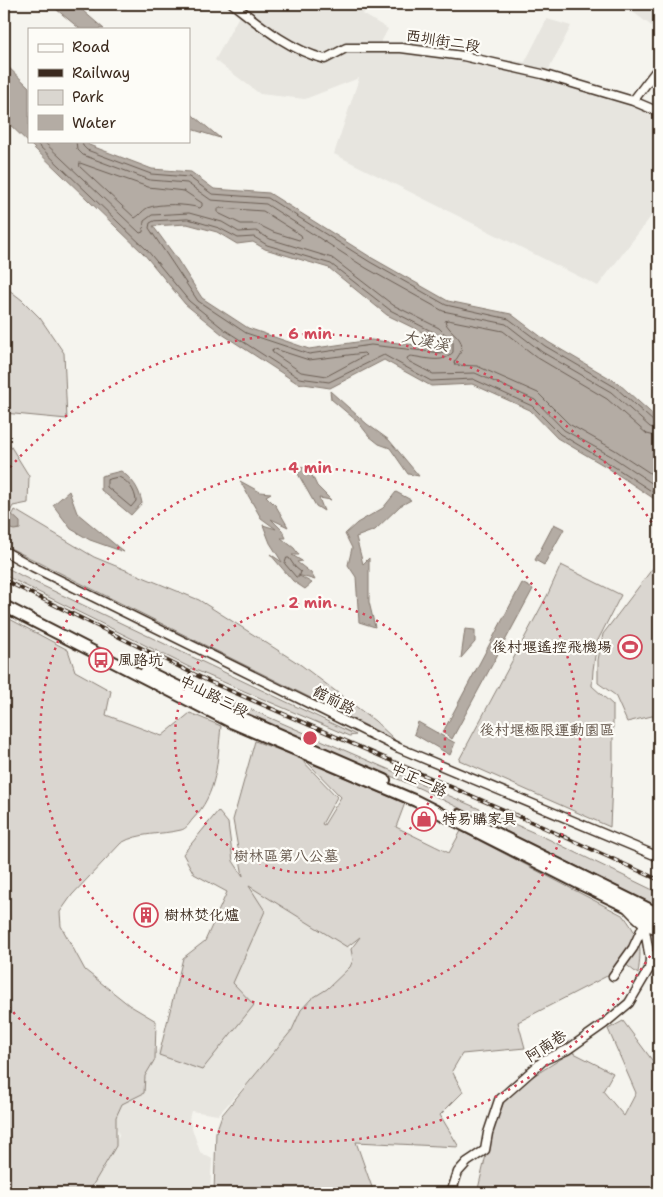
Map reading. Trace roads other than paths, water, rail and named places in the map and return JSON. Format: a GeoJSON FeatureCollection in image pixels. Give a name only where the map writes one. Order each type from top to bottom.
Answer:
{"type":"FeatureCollection","features":[{"type":"Feature","properties":{"kind":"main road","name":"中山路三段"},"geometry":{"type":"LineString","coordinates":[[4,600],[244,720]]}},
{"type":"Feature","properties":{"kind":"main road","name":"中山路三段"},"geometry":{"type":"LineString","coordinates":[[4,606],[250,731]]}},
{"type":"Feature","properties":{"kind":"main road","name":"中正一路"},"geometry":{"type":"LineString","coordinates":[[244,720],[412,792],[625,901],[659,922]]}},
{"type":"Feature","properties":{"kind":"main road","name":"中正一路"},"geometry":{"type":"LineString","coordinates":[[250,731],[416,801],[569,879],[659,914]]}},
{"type":"Feature","properties":{"kind":"street","name":"西圳街二段"},"geometry":{"type":"LineString","coordinates":[[233,4],[283,40],[314,56],[325,59],[346,48],[401,48],[463,56],[542,74],[633,101],[659,112]]}},
{"type":"Feature","properties":{"kind":"street"},"geometry":{"type":"LineString","coordinates":[[633,101],[659,66]]}},
{"type":"Feature","properties":{"kind":"street","name":"館前路"},"geometry":{"type":"LineString","coordinates":[[4,551],[399,748],[659,857]]}},
{"type":"Feature","properties":{"kind":"street"},"geometry":{"type":"LineString","coordinates":[[625,901],[639,922],[659,930]]}},
{"type":"Feature","properties":{"kind":"street"},"geometry":{"type":"LineString","coordinates":[[614,976],[633,948],[644,924]]}},
{"type":"Feature","properties":{"kind":"street","name":"阿南巷"},"geometry":{"type":"LineString","coordinates":[[451,1193],[458,1172],[467,1162],[485,1150],[488,1133],[499,1100],[544,1060],[567,1050],[604,1024],[628,1003],[649,969],[650,958],[644,924]]}},
{"type":"Feature","properties":{"kind":"water"},"geometry":{"type":"Polygon","coordinates":[[[50,4],[75,4],[103,28],[79,28],[50,4]]]}},
{"type":"Feature","properties":{"kind":"water"},"geometry":{"type":"Polygon","coordinates":[[[4,63],[28,86],[28,142],[86,142],[89,145],[152,169],[191,172],[214,189],[269,193],[372,258],[448,301],[511,314],[548,342],[618,383],[659,420],[659,502],[605,466],[557,438],[530,410],[472,384],[431,386],[384,360],[330,388],[297,383],[222,334],[185,304],[144,254],[4,119],[4,63]],[[187,224],[153,226],[202,298],[248,328],[309,349],[371,340],[444,348],[432,337],[387,315],[329,268],[265,249],[253,242],[237,244],[217,232],[187,224]]]}},
{"type":"Feature","properties":{"kind":"water"},"geometry":{"type":"Polygon","coordinates":[[[190,113],[220,138],[191,129],[190,113]]]}},
{"type":"Feature","properties":{"kind":"water"},"geometry":{"type":"Polygon","coordinates":[[[330,391],[367,424],[389,440],[419,476],[408,474],[390,448],[379,444],[369,436],[358,422],[331,399],[330,391]]]}},
{"type":"Feature","properties":{"kind":"water"},"geometry":{"type":"Polygon","coordinates":[[[299,466],[309,469],[317,486],[331,500],[319,498],[324,511],[316,506],[297,472],[299,466]]]}},
{"type":"Feature","properties":{"kind":"water"},"geometry":{"type":"Polygon","coordinates":[[[121,471],[135,485],[142,503],[131,515],[101,490],[101,476],[121,471]]]}},
{"type":"Feature","properties":{"kind":"water"},"geometry":{"type":"Polygon","coordinates":[[[240,481],[260,492],[271,493],[266,496],[276,506],[288,527],[271,519],[282,530],[286,538],[281,538],[294,548],[299,555],[292,555],[302,561],[297,562],[311,573],[315,580],[298,575],[312,583],[305,589],[293,581],[270,554],[282,562],[270,543],[263,525],[276,529],[261,518],[240,481]]]}},
{"type":"Feature","properties":{"kind":"water"},"geometry":{"type":"Polygon","coordinates":[[[69,491],[77,513],[124,552],[90,540],[71,529],[53,505],[69,491]]]}},
{"type":"Feature","properties":{"kind":"water"},"geometry":{"type":"Polygon","coordinates":[[[396,492],[411,500],[400,506],[375,530],[356,537],[363,564],[369,558],[369,602],[375,627],[359,622],[356,577],[348,565],[352,548],[345,534],[357,523],[383,508],[396,492]]]}},
{"type":"Feature","properties":{"kind":"water"},"geometry":{"type":"Polygon","coordinates":[[[4,499],[7,510],[20,522],[20,529],[14,530],[4,527],[4,499]]]}},
{"type":"Feature","properties":{"kind":"water"},"geometry":{"type":"Polygon","coordinates":[[[554,524],[564,529],[544,565],[535,560],[554,524]]]}},
{"type":"Feature","properties":{"kind":"water"},"geometry":{"type":"Polygon","coordinates":[[[522,583],[533,589],[452,739],[443,732],[522,583]]]}},
{"type":"Feature","properties":{"kind":"water"},"geometry":{"type":"Polygon","coordinates":[[[465,629],[475,630],[475,642],[461,658],[465,629]]]}},
{"type":"Feature","properties":{"kind":"water"},"geometry":{"type":"Polygon","coordinates":[[[418,722],[455,743],[450,755],[414,734],[418,722]]]}},
{"type":"Feature","properties":{"kind":"railway"},"geometry":{"type":"LineString","coordinates":[[4,580],[208,681],[534,823],[659,880]]}},
{"type":"Feature","properties":{"kind":"place","name":"後村堰遙控飛機場"},"geometry":{"type":"Point","coordinates":[630,647]}},
{"type":"Feature","properties":{"kind":"place","name":"風路坑"},"geometry":{"type":"Point","coordinates":[101,660]}},
{"type":"Feature","properties":{"kind":"place","name":"特易購家具"},"geometry":{"type":"Point","coordinates":[424,819]}},
{"type":"Feature","properties":{"kind":"place","name":"樹林焚化爐"},"geometry":{"type":"Point","coordinates":[146,915]}},
{"type":"Feature","properties":{"kind":"water label","name":"大漢溪"},"geometry":{"type":"Point","coordinates":[426,340]}},
{"type":"Feature","properties":{"kind":"park label","name":"後村堰極限運動園區"},"geometry":{"type":"Point","coordinates":[547,730]}},
{"type":"Feature","properties":{"kind":"park label","name":"樹林區第八公墓"},"geometry":{"type":"Point","coordinates":[286,856]}}]}
